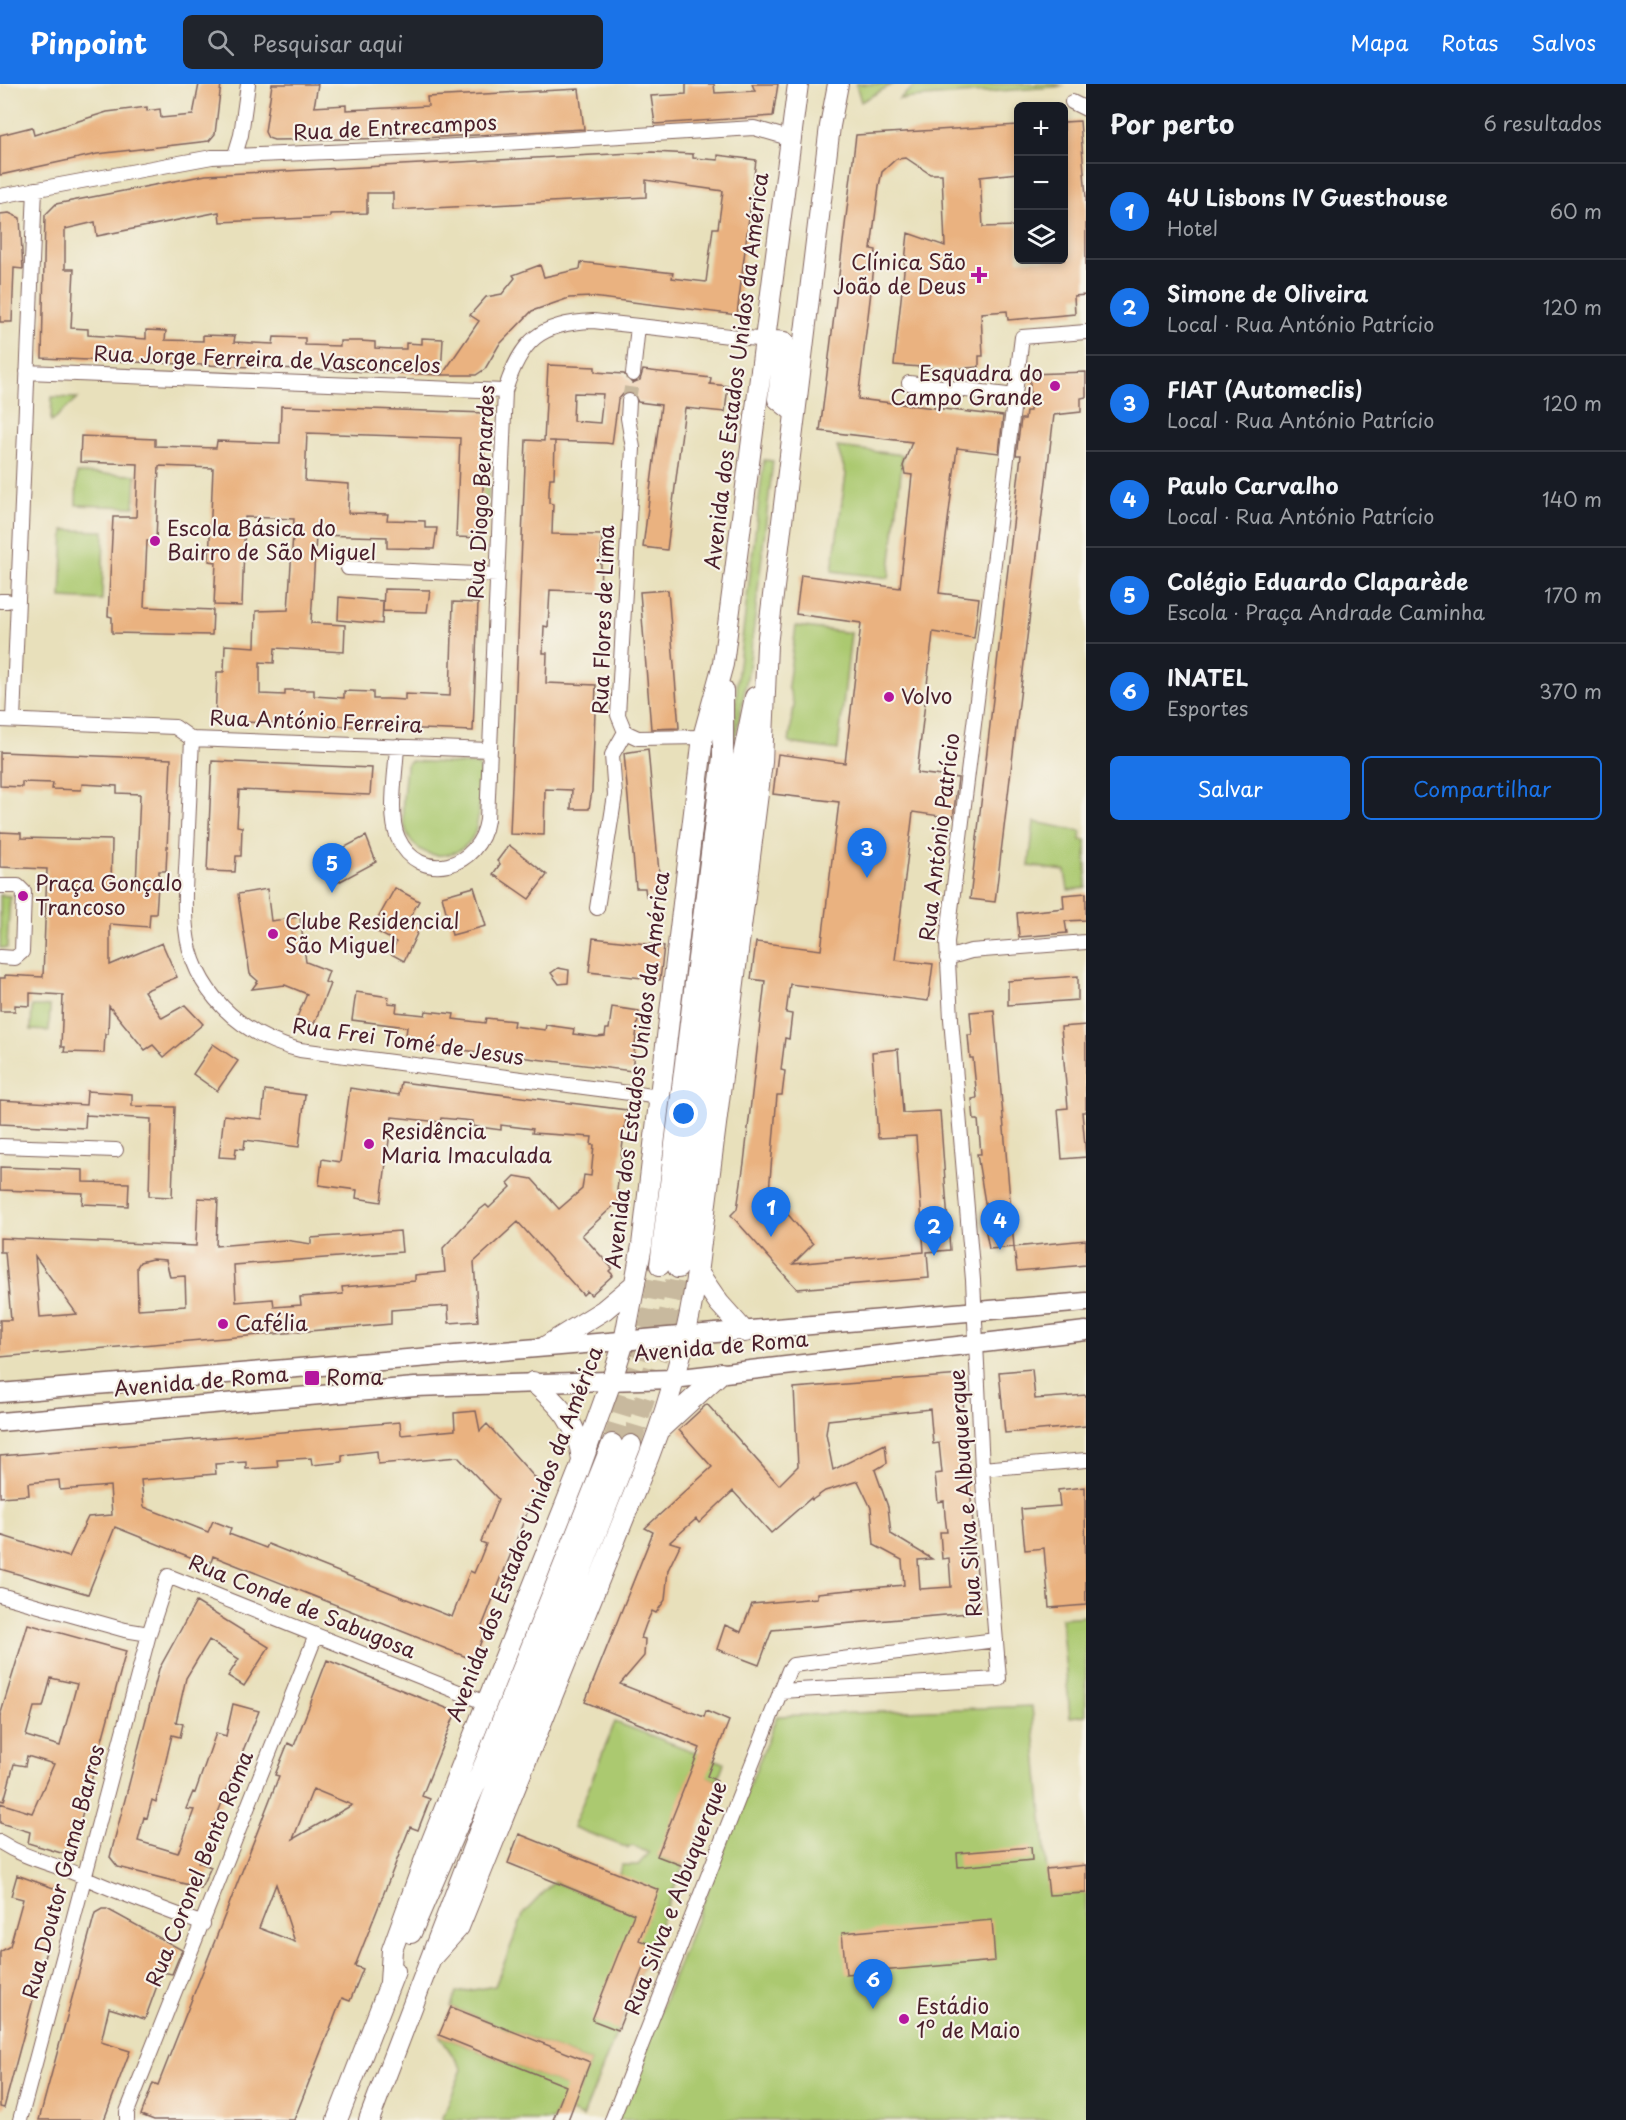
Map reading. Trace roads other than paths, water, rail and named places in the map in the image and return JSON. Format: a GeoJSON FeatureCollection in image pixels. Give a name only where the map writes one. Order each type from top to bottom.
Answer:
{"type":"FeatureCollection","features":[{"type":"Feature","properties":{"kind":"main road","name":"Avenida dos Estados Unidos da América"},"geometry":{"type":"LineString","coordinates":[[433,1956],[459,1927],[658,1431],[683,1338],[678,1268],[723,757],[723,664],[798,84]]}},
{"type":"Feature","properties":{"kind":"main road","name":"Avenida dos Estados Unidos da América"},"geometry":{"type":"LineString","coordinates":[[678,1268],[743,756],[767,645],[830,126],[838,84]]}},
{"type":"Feature","properties":{"kind":"main road"},"geometry":{"type":"LineString","coordinates":[[766,340],[784,342],[778,399],[794,412]]}},
{"type":"Feature","properties":{"kind":"main road","name":"Avenida dos Estados Unidos da América"},"geometry":{"type":"LineString","coordinates":[[390,1982],[392,1950],[486,1703],[582,1462],[624,1342],[635,1284],[660,1097],[703,737],[723,664]]}},
{"type":"Feature","properties":{"kind":"main road"},"geometry":{"type":"LineString","coordinates":[[678,1268],[719,1303],[746,1332]]}},
{"type":"Feature","properties":{"kind":"main road"},"geometry":{"type":"LineString","coordinates":[[546,1346],[604,1310],[635,1284]]}},
{"type":"Feature","properties":{"kind":"main road","name":"Avenida de Roma"},"geometry":{"type":"LineString","coordinates":[[0,1393],[546,1346],[683,1338],[1086,1302]]}},
{"type":"Feature","properties":{"kind":"main road","name":"Avenida de Roma"},"geometry":{"type":"LineString","coordinates":[[0,1422],[415,1387],[673,1378],[1086,1331]]}},
{"type":"Feature","properties":{"kind":"main road"},"geometry":{"type":"LineString","coordinates":[[658,1431],[721,1373]]}},
{"type":"Feature","properties":{"kind":"main road"},"geometry":{"type":"LineString","coordinates":[[533,1382],[569,1416],[579,1439],[582,1462]]}},
{"type":"Feature","properties":{"kind":"main road","name":"Avenida dos Estados Unidos da América"},"geometry":{"type":"LineString","coordinates":[[337,2120],[390,1982],[621,1445],[518,1729],[369,2120]]}},
{"type":"Feature","properties":{"kind":"street"},"geometry":{"type":"LineString","coordinates":[[236,155],[248,84]]}},
{"type":"Feature","properties":{"kind":"street"},"geometry":{"type":"LineString","coordinates":[[1072,102],[1086,109]]}},
{"type":"Feature","properties":{"kind":"street","name":"Rua de Entrecampos"},"geometry":{"type":"LineString","coordinates":[[0,196],[179,161],[236,155],[422,148],[754,128],[782,136],[791,143]]}},
{"type":"Feature","properties":{"kind":"street"},"geometry":{"type":"LineString","coordinates":[[6,720],[27,372],[35,189]]}},
{"type":"Feature","properties":{"kind":"street","name":"Rua Diogo Bernardes"},"geometry":{"type":"LineString","coordinates":[[490,750],[505,391],[514,362],[529,342],[545,329],[566,322],[593,321],[766,340]]}},
{"type":"Feature","properties":{"kind":"street"},"geometry":{"type":"LineString","coordinates":[[633,374],[638,326]]}},
{"type":"Feature","properties":{"kind":"street","name":"Rua António Patrício"},"geometry":{"type":"LineString","coordinates":[[977,1344],[947,958],[1022,337],[1086,332]]}},
{"type":"Feature","properties":{"kind":"street","name":"Rua Jorge Ferreira de Vasconcelos"},"geometry":{"type":"LineString","coordinates":[[27,372],[505,391]]}},
{"type":"Feature","properties":{"kind":"street"},"geometry":{"type":"LineString","coordinates":[[909,383],[1015,396]]}},
{"type":"Feature","properties":{"kind":"street","name":"Rua Flores de Lima"},"geometry":{"type":"LineString","coordinates":[[597,908],[615,795],[612,755],[625,732],[618,715],[633,448],[628,418],[629,401]]}},
{"type":"Feature","properties":{"kind":"street"},"geometry":{"type":"LineString","coordinates":[[348,568],[497,575]]}},
{"type":"Feature","properties":{"kind":"street","name":"Rua António Ferreira"},"geometry":{"type":"LineString","coordinates":[[6,720],[175,727],[192,739],[490,750]]}},
{"type":"Feature","properties":{"kind":"street"},"geometry":{"type":"LineString","coordinates":[[625,732],[638,738],[703,737]]}},
{"type":"Feature","properties":{"kind":"street","name":"Rua Frei Tomé de Jesus"},"geometry":{"type":"LineString","coordinates":[[192,739],[185,914],[187,938],[194,962],[204,983],[218,1003],[242,1025],[270,1041],[300,1050],[660,1097]]}},
{"type":"Feature","properties":{"kind":"street"},"geometry":{"type":"LineString","coordinates":[[397,746],[394,817],[397,835],[413,857],[439,866],[465,859],[483,838],[488,820],[490,750]]}},
{"type":"Feature","properties":{"kind":"street"},"geometry":{"type":"LineString","coordinates":[[0,885],[18,886],[24,892],[22,952],[15,958],[0,957]]}},
{"type":"Feature","properties":{"kind":"street"},"geometry":{"type":"LineString","coordinates":[[947,958],[971,951],[1086,942]]}},
{"type":"Feature","properties":{"kind":"street"},"geometry":{"type":"LineString","coordinates":[[0,1146],[116,1150]]}},
{"type":"Feature","properties":{"kind":"street","name":"Rua Silva e Albuquerque"},"geometry":{"type":"LineString","coordinates":[[780,1691],[999,1679],[982,1469],[977,1344]]}},
{"type":"Feature","properties":{"kind":"street"},"geometry":{"type":"LineString","coordinates":[[982,1469],[1086,1460]]}},
{"type":"Feature","properties":{"kind":"street","name":"Rua Conde de Sabugosa"},"geometry":{"type":"LineString","coordinates":[[149,1634],[168,1576],[486,1703]]}},
{"type":"Feature","properties":{"kind":"street"},"geometry":{"type":"LineString","coordinates":[[0,1595],[125,1630],[149,1634]]}},
{"type":"Feature","properties":{"kind":"street","name":"Rua Doutor Gama Barros"},"geometry":{"type":"LineString","coordinates":[[20,2120],[149,1634]]}},
{"type":"Feature","properties":{"kind":"street","name":"Rua Coronel Bento Roma"},"geometry":{"type":"LineString","coordinates":[[127,2120],[127,2112],[316,1635]]}},
{"type":"Feature","properties":{"kind":"street","name":"Rua Silva e Albuquerque"},"geometry":{"type":"LineString","coordinates":[[612,2120],[780,1691],[793,1665],[996,1640]]}},
{"type":"Feature","properties":{"kind":"street"},"geometry":{"type":"LineString","coordinates":[[0,1842],[21,1856],[85,1877],[102,1886],[203,1924]]}},
{"type":"Feature","properties":{"kind":"tunnel"},"geometry":{"type":"LineString","coordinates":[[629,401],[633,374]]}},
{"type":"Feature","properties":{"kind":"tunnel"},"geometry":{"type":"LineString","coordinates":[[612,1444],[649,1323],[660,1265]]}},
{"type":"Feature","properties":{"kind":"tunnel"},"geometry":{"type":"LineString","coordinates":[[631,1445],[666,1327],[678,1268]]}},
{"type":"Feature","properties":{"kind":"place","name":"Clínica São João de Deus"},"geometry":{"type":"Point","coordinates":[979,275]}},
{"type":"Feature","properties":{"kind":"place","name":"Esquadra do Campo Grande"},"geometry":{"type":"Point","coordinates":[1055,386]}},
{"type":"Feature","properties":{"kind":"place","name":"Escola Básica do Bairro de São Miguel"},"geometry":{"type":"Point","coordinates":[155,541]}},
{"type":"Feature","properties":{"kind":"place","name":"Volvo"},"geometry":{"type":"Point","coordinates":[889,697]}},
{"type":"Feature","properties":{"kind":"place","name":"FIAT (Automeclis)"},"geometry":{"type":"Point","coordinates":[867,878]}},
{"type":"Feature","properties":{"kind":"place","name":"Colégio Eduardo Claparède"},"geometry":{"type":"Point","coordinates":[332,893]}},
{"type":"Feature","properties":{"kind":"place","name":"Praça Gonçalo Trancoso"},"geometry":{"type":"Point","coordinates":[23,896]}},
{"type":"Feature","properties":{"kind":"place","name":"Clube Residencial São Miguel"},"geometry":{"type":"Point","coordinates":[273,934]}},
{"type":"Feature","properties":{"kind":"place","name":"Residência Maria Imaculada"},"geometry":{"type":"Point","coordinates":[369,1144]}},
{"type":"Feature","properties":{"kind":"place","name":"4U Lisbons IV Guesthouse"},"geometry":{"type":"Point","coordinates":[771,1237]}},
{"type":"Feature","properties":{"kind":"place","name":"Paulo Carvalho"},"geometry":{"type":"Point","coordinates":[1000,1250]}},
{"type":"Feature","properties":{"kind":"place","name":"Simone de Oliveira"},"geometry":{"type":"Point","coordinates":[934,1256]}},
{"type":"Feature","properties":{"kind":"place","name":"Cafélia"},"geometry":{"type":"Point","coordinates":[223,1324]}},
{"type":"Feature","properties":{"kind":"place","name":"Roma"},"geometry":{"type":"Point","coordinates":[312,1378]}},
{"type":"Feature","properties":{"kind":"place","name":"INATEL"},"geometry":{"type":"Point","coordinates":[873,2009]}},
{"type":"Feature","properties":{"kind":"place","name":"Estádio 1º de Maio"},"geometry":{"type":"Point","coordinates":[904,2019]}}]}
